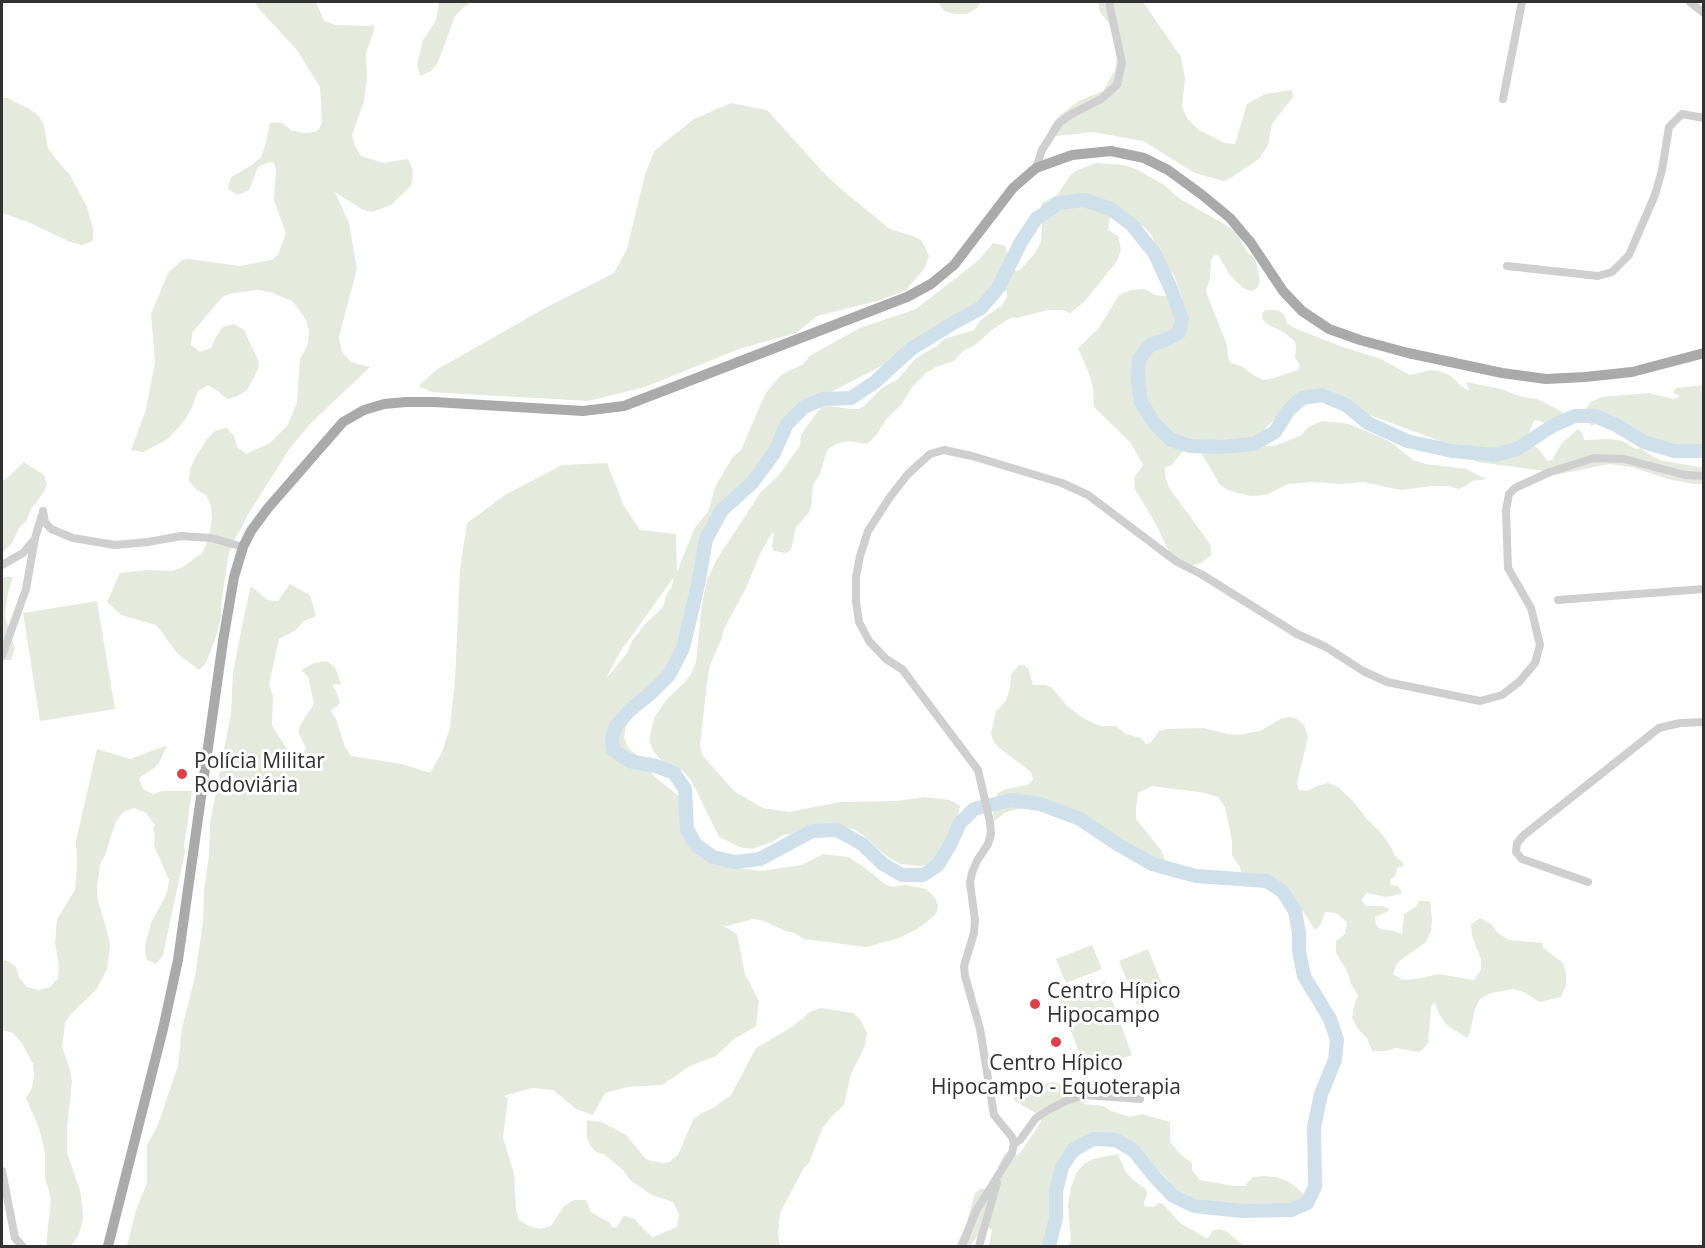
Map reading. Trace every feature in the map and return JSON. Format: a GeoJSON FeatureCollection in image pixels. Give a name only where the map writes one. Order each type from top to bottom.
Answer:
{"type":"FeatureCollection","features":[{"type":"Feature","properties":{"kind":"main road"},"geometry":{"type":"LineString","coordinates":[[108,1246],[163,1029],[178,960],[223,641],[234,577],[243,547],[251,531],[268,508],[343,422],[364,410],[384,404],[406,402],[583,411],[624,406],[907,297],[931,284],[954,265],[1013,188],[1036,168],[1072,155],[1111,151],[1144,158],[1168,170],[1201,194],[1230,218],[1251,243],[1283,291],[1302,311],[1329,329],[1360,340],[1502,373],[1545,379],[1632,372],[1704,353]]}},
{"type":"Feature","properties":{"kind":"street"},"geometry":{"type":"LineString","coordinates":[[1036,168],[1042,150],[1059,123],[1101,99],[1117,85],[1122,63],[1109,2]]}},
{"type":"Feature","properties":{"kind":"street"},"geometry":{"type":"LineString","coordinates":[[1503,99],[1522,2]]}},
{"type":"Feature","properties":{"kind":"street"},"geometry":{"type":"LineString","coordinates":[[1690,2],[1704,13]]}},
{"type":"Feature","properties":{"kind":"street"},"geometry":{"type":"LineString","coordinates":[[1507,266],[1598,276],[1612,272],[1629,255],[1655,195],[1662,170],[1669,127],[1682,114],[1704,118]]}},
{"type":"Feature","properties":{"kind":"street"},"geometry":{"type":"LineString","coordinates":[[962,1246],[976,1211],[1012,1153],[1013,1141],[994,1115],[980,1029],[964,966],[974,933],[975,920],[970,883],[976,861],[988,844],[991,834],[990,822],[978,770],[902,669],[886,659],[869,641],[860,622],[856,602],[856,577],[868,531],[908,474],[930,454],[944,450],[1062,483],[1088,495],[1177,562],[1201,574],[1297,634],[1326,647],[1363,671],[1387,682],[1480,701],[1502,695],[1519,682],[1535,663],[1540,645],[1531,608],[1508,568],[1506,510],[1509,494],[1515,488],[1550,472],[1594,458],[1624,459],[1685,475],[1704,476]]}},
{"type":"Feature","properties":{"kind":"street"},"geometry":{"type":"LineString","coordinates":[[2,656],[26,589],[35,538],[43,511],[45,522],[51,529]]}},
{"type":"Feature","properties":{"kind":"street"},"geometry":{"type":"LineString","coordinates":[[2,565],[23,553],[44,529],[51,529],[73,538],[115,545],[181,536],[211,538],[243,547]]}},
{"type":"Feature","properties":{"kind":"street"},"geometry":{"type":"LineString","coordinates":[[1558,600],[1704,589]]}},
{"type":"Feature","properties":{"kind":"street"},"geometry":{"type":"LineString","coordinates":[[1588,882],[1522,859],[1516,852],[1517,843],[1524,835],[1659,728],[1680,723],[1704,722]]}},
{"type":"Feature","properties":{"kind":"street"},"geometry":{"type":"LineString","coordinates":[[1013,1141],[1020,1140],[1036,1118],[1066,1101],[1084,1095],[1140,1099]]}},
{"type":"Feature","properties":{"kind":"street"},"geometry":{"type":"LineString","coordinates":[[2,1171],[15,1239],[22,1246]]}},
{"type":"Feature","properties":{"kind":"street"},"geometry":{"type":"LineString","coordinates":[[979,1246],[999,1174]]}},
{"type":"Feature","properties":{"kind":"shaded area"},"geometry":{"type":"Polygon","coordinates":[[[255,2],[316,2],[324,21],[336,25],[369,26],[374,24],[374,31],[366,53],[367,78],[364,101],[352,135],[361,156],[384,163],[408,159],[413,171],[411,186],[391,205],[372,212],[363,210],[335,192],[349,223],[357,269],[339,337],[342,352],[351,362],[370,367],[310,424],[290,448],[247,516],[231,546],[221,617],[215,640],[206,663],[199,670],[178,654],[156,625],[121,615],[107,602],[120,573],[148,570],[172,571],[183,567],[202,553],[210,532],[211,506],[206,495],[197,490],[189,481],[190,469],[207,439],[215,431],[226,428],[234,436],[237,447],[246,454],[270,443],[287,426],[297,403],[300,358],[308,343],[309,331],[300,311],[292,301],[270,292],[258,290],[223,296],[192,333],[191,345],[200,352],[211,348],[223,327],[234,324],[244,330],[259,362],[258,369],[247,390],[227,399],[208,385],[198,391],[185,420],[168,439],[143,452],[131,450],[145,413],[155,363],[151,314],[168,273],[182,260],[240,266],[271,260],[278,255],[286,233],[274,200],[276,170],[274,163],[269,162],[258,167],[249,190],[238,195],[228,189],[231,177],[261,157],[270,123],[282,123],[291,130],[303,133],[315,132],[322,122],[320,87],[297,50],[255,2]]]}},
{"type":"Feature","properties":{"kind":"shaded area"},"geometry":{"type":"Polygon","coordinates":[[[439,2],[472,2],[455,16],[438,62],[431,71],[420,76],[417,65],[423,40],[436,21],[439,2]]]}},
{"type":"Feature","properties":{"kind":"shaded area"},"geometry":{"type":"Polygon","coordinates":[[[938,2],[981,2],[977,8],[967,14],[955,14],[944,11],[938,2]]]}},
{"type":"Feature","properties":{"kind":"shaded area"},"geometry":{"type":"Polygon","coordinates":[[[1098,2],[1143,2],[1181,57],[1185,78],[1182,107],[1187,118],[1199,130],[1225,143],[1235,144],[1247,104],[1265,94],[1292,90],[1293,97],[1272,124],[1268,145],[1260,158],[1224,181],[1195,173],[1143,141],[1093,132],[1048,137],[1051,126],[1059,116],[1079,101],[1103,91],[1115,70],[1117,57],[1113,34],[1108,22],[1100,12],[1098,2]]]}},
{"type":"Feature","properties":{"kind":"shaded area"},"geometry":{"type":"Polygon","coordinates":[[[2,98],[7,98],[38,115],[44,125],[48,148],[70,175],[87,207],[93,229],[93,241],[82,245],[70,242],[28,222],[2,214],[2,98]]]}},
{"type":"Feature","properties":{"kind":"shaded area"},"geometry":{"type":"Polygon","coordinates":[[[731,103],[767,110],[841,189],[890,229],[922,241],[929,256],[924,269],[905,291],[877,301],[817,316],[796,333],[739,349],[645,387],[588,401],[431,392],[419,386],[436,370],[547,307],[614,273],[627,249],[645,174],[655,150],[694,119],[731,103]]]}},
{"type":"Feature","properties":{"kind":"shaded area"},"geometry":{"type":"Polygon","coordinates":[[[1097,163],[1124,165],[1136,169],[1237,233],[1258,268],[1260,281],[1257,288],[1251,291],[1243,288],[1229,274],[1218,255],[1214,255],[1211,260],[1206,292],[1227,345],[1228,358],[1231,363],[1242,366],[1253,375],[1264,380],[1274,378],[1298,370],[1300,365],[1295,358],[1294,341],[1262,319],[1265,310],[1278,310],[1284,314],[1287,323],[1292,327],[1381,359],[1410,375],[1431,370],[1439,371],[1451,376],[1469,391],[1466,382],[1537,399],[1561,411],[1570,419],[1565,428],[1536,420],[1530,430],[1531,442],[1547,461],[1552,460],[1562,443],[1578,429],[1583,434],[1584,440],[1622,441],[1663,461],[1700,467],[1703,465],[1703,484],[1668,479],[1632,467],[1609,464],[1555,475],[1544,471],[1478,462],[1432,438],[1364,413],[1343,399],[1312,397],[1288,409],[1268,425],[1262,435],[1263,446],[1274,446],[1300,436],[1310,426],[1322,421],[1349,424],[1383,438],[1413,460],[1466,469],[1487,479],[1472,481],[1459,489],[1449,486],[1432,486],[1400,490],[1364,482],[1341,484],[1312,482],[1288,484],[1266,495],[1250,496],[1228,490],[1220,485],[1189,437],[1186,447],[1172,465],[1165,467],[1165,477],[1170,489],[1210,544],[1211,555],[1201,563],[1189,566],[1169,552],[1135,489],[1134,478],[1143,465],[1131,443],[1094,407],[1093,387],[1078,348],[1099,328],[1119,295],[1131,290],[1145,289],[1155,295],[1182,298],[1174,275],[1164,265],[1152,236],[1144,227],[1123,217],[1110,217],[1108,230],[1118,236],[1121,250],[1117,261],[1085,301],[1070,313],[1063,310],[1048,310],[1012,317],[993,329],[975,345],[963,351],[954,361],[926,373],[867,444],[849,441],[836,444],[827,450],[820,474],[813,485],[811,508],[796,527],[791,550],[786,553],[774,551],[772,546],[774,534],[772,533],[724,629],[708,674],[700,745],[703,756],[734,791],[763,808],[789,812],[840,802],[898,801],[924,797],[950,800],[960,806],[956,824],[941,857],[926,865],[900,864],[853,829],[837,826],[783,835],[772,842],[752,849],[740,847],[719,837],[691,780],[683,771],[662,761],[654,752],[649,741],[654,718],[667,699],[691,674],[696,662],[702,603],[707,580],[717,559],[761,492],[778,476],[800,446],[801,435],[818,411],[828,406],[859,409],[864,406],[882,388],[898,379],[916,358],[937,346],[944,339],[974,330],[981,320],[1001,307],[1007,297],[1007,291],[997,291],[968,319],[935,333],[926,343],[800,408],[788,417],[782,448],[756,482],[722,513],[699,570],[689,628],[675,662],[663,682],[632,716],[626,726],[624,738],[629,749],[638,756],[655,777],[680,797],[700,847],[716,860],[728,866],[760,871],[802,865],[823,854],[848,857],[886,885],[893,887],[905,885],[926,889],[935,898],[938,905],[937,912],[917,929],[899,938],[866,947],[804,939],[762,920],[753,919],[727,926],[722,925],[737,934],[745,974],[759,1001],[756,1026],[734,1039],[716,1056],[690,1066],[662,1085],[627,1087],[605,1093],[593,1115],[576,1109],[553,1090],[532,1088],[503,1096],[508,1098],[503,1138],[514,1173],[516,1209],[519,1220],[540,1229],[551,1226],[564,1206],[574,1200],[586,1200],[591,1212],[610,1223],[612,1227],[616,1228],[624,1216],[635,1219],[653,1237],[677,1227],[679,1214],[673,1202],[652,1195],[631,1181],[624,1171],[604,1154],[596,1152],[587,1138],[587,1120],[602,1122],[626,1135],[646,1159],[669,1162],[678,1155],[693,1120],[731,1095],[756,1048],[792,1027],[810,1012],[821,1008],[853,1013],[860,1019],[867,1033],[865,1046],[851,1074],[844,1105],[822,1129],[809,1163],[804,1168],[780,1213],[778,1233],[780,1246],[127,1246],[136,1210],[147,1183],[147,1145],[157,1127],[178,1066],[182,1028],[195,977],[203,922],[210,824],[231,713],[233,673],[251,586],[267,600],[278,601],[290,584],[310,595],[316,616],[304,621],[296,630],[279,639],[269,685],[273,696],[272,726],[291,755],[301,758],[306,748],[298,732],[314,704],[308,676],[301,670],[314,663],[326,661],[335,667],[341,684],[332,685],[340,703],[331,711],[345,747],[351,756],[402,764],[430,773],[442,752],[450,728],[455,681],[460,569],[467,523],[505,495],[562,465],[607,463],[624,506],[640,530],[676,534],[677,572],[694,529],[709,510],[715,487],[732,458],[741,450],[765,394],[781,375],[803,364],[811,355],[860,328],[916,309],[979,260],[993,243],[1005,246],[1011,268],[1020,270],[1035,253],[1041,242],[1042,223],[1039,214],[1042,203],[1058,194],[1075,171],[1097,163]],[[674,577],[620,652],[606,678],[627,653],[632,641],[646,623],[663,607],[666,595],[672,586],[674,577]]]}},
{"type":"Feature","properties":{"kind":"shaded area"},"geometry":{"type":"Polygon","coordinates":[[[1703,385],[1703,458],[1655,446],[1644,439],[1632,436],[1621,428],[1601,422],[1592,426],[1585,415],[1586,408],[1591,402],[1601,397],[1649,393],[1674,399],[1680,396],[1673,393],[1676,388],[1703,385]]]}},
{"type":"Feature","properties":{"kind":"shaded area"},"geometry":{"type":"Polygon","coordinates":[[[24,462],[44,475],[47,485],[12,543],[2,553],[2,481],[24,462]]]}},
{"type":"Feature","properties":{"kind":"shaded area"},"geometry":{"type":"Polygon","coordinates":[[[2,577],[13,577],[5,616],[15,649],[11,660],[2,660],[2,577]]]}},
{"type":"Feature","properties":{"kind":"shaded area"},"geometry":{"type":"Polygon","coordinates":[[[97,601],[115,709],[40,721],[23,613],[97,601]]]}},
{"type":"Feature","properties":{"kind":"shaded area"},"geometry":{"type":"Polygon","coordinates":[[[1019,665],[1028,668],[1033,685],[1046,685],[1052,688],[1067,706],[1083,718],[1100,726],[1116,726],[1126,734],[1141,738],[1146,744],[1151,742],[1159,731],[1167,729],[1203,728],[1238,735],[1260,731],[1282,718],[1297,719],[1304,725],[1308,737],[1297,783],[1299,790],[1307,791],[1328,783],[1338,787],[1382,834],[1395,856],[1403,863],[1403,866],[1397,868],[1396,875],[1390,883],[1398,886],[1401,894],[1386,897],[1367,893],[1361,900],[1366,906],[1383,906],[1389,909],[1375,917],[1376,925],[1380,929],[1402,934],[1404,914],[1416,907],[1419,901],[1430,901],[1431,931],[1426,942],[1397,963],[1393,974],[1403,980],[1439,974],[1474,980],[1481,970],[1481,959],[1472,936],[1471,924],[1480,918],[1491,924],[1498,933],[1509,940],[1543,943],[1542,947],[1563,963],[1566,985],[1561,997],[1539,1002],[1524,992],[1513,989],[1491,993],[1480,999],[1467,1038],[1447,1025],[1433,1003],[1428,1043],[1423,1049],[1418,1052],[1396,1048],[1372,1051],[1367,1038],[1352,1018],[1358,995],[1336,953],[1336,941],[1345,934],[1347,922],[1336,913],[1325,912],[1321,924],[1315,930],[1303,911],[1281,891],[1268,884],[1242,880],[1240,867],[1232,855],[1232,841],[1225,807],[1218,797],[1205,793],[1152,786],[1138,793],[1136,819],[1161,850],[1166,862],[1165,871],[1147,866],[1094,824],[1066,810],[1049,806],[1032,806],[1006,812],[994,821],[993,809],[998,793],[1006,789],[1028,785],[1033,780],[1031,772],[998,747],[991,733],[996,711],[1006,701],[1011,675],[1019,665]]]}},
{"type":"Feature","properties":{"kind":"shaded area"},"geometry":{"type":"Polygon","coordinates":[[[167,746],[158,765],[139,778],[143,789],[153,794],[163,791],[192,791],[185,852],[163,955],[156,964],[146,959],[145,946],[151,923],[167,893],[169,880],[154,846],[153,829],[155,825],[146,813],[134,808],[123,812],[116,821],[100,865],[97,889],[110,946],[107,969],[96,990],[65,1023],[62,1047],[72,1081],[67,1153],[80,1190],[82,1224],[71,1246],[46,1246],[51,1199],[45,1177],[45,1153],[39,1128],[26,1098],[32,1088],[33,1064],[22,1043],[13,1033],[2,1030],[2,961],[6,960],[16,967],[19,978],[27,987],[39,990],[50,987],[58,978],[59,966],[55,943],[57,919],[75,890],[76,841],[97,749],[130,759],[167,746]]]}},
{"type":"Feature","properties":{"kind":"shaded area"},"geometry":{"type":"Polygon","coordinates":[[[1092,945],[1102,969],[1066,983],[1056,959],[1092,945]]]}},
{"type":"Feature","properties":{"kind":"shaded area"},"geometry":{"type":"Polygon","coordinates":[[[1148,949],[1166,994],[1137,1005],[1119,961],[1148,949]]]}},
{"type":"Feature","properties":{"kind":"shaded area"},"geometry":{"type":"Polygon","coordinates":[[[1105,981],[1132,1055],[1086,1072],[1059,998],[1105,981]]]}},
{"type":"Feature","properties":{"kind":"shaded area"},"geometry":{"type":"Polygon","coordinates":[[[1053,1082],[1092,1091],[1092,1095],[1083,1104],[1104,1106],[1111,1111],[1130,1117],[1142,1114],[1170,1122],[1170,1142],[1192,1163],[1192,1170],[1200,1180],[1245,1186],[1253,1177],[1276,1177],[1287,1181],[1305,1196],[1302,1201],[1290,1208],[1268,1211],[1212,1206],[1183,1196],[1163,1174],[1132,1150],[1108,1141],[1097,1142],[1072,1161],[1057,1185],[1053,1219],[1043,1246],[989,1246],[992,1230],[987,1227],[970,1246],[956,1246],[966,1225],[975,1193],[981,1189],[993,1188],[1004,1154],[1009,1151],[1016,1155],[1020,1153],[1041,1122],[1039,1115],[1013,1098],[1042,1084],[1053,1082]]]}},
{"type":"Feature","properties":{"kind":"shaded area"},"geometry":{"type":"Polygon","coordinates":[[[1118,1154],[1125,1171],[1146,1189],[1144,1206],[1154,1207],[1159,1203],[1163,1204],[1180,1223],[1206,1238],[1212,1231],[1220,1229],[1244,1246],[1067,1246],[1071,1242],[1068,1205],[1071,1187],[1077,1172],[1093,1159],[1118,1154]]]}},
{"type":"Feature","properties":{"kind":"waterway"},"geometry":{"type":"LineString","coordinates":[[1049,1246],[1056,1218],[1056,1191],[1062,1167],[1073,1150],[1093,1139],[1116,1140],[1134,1151],[1173,1196],[1194,1206],[1242,1211],[1291,1210],[1307,1203],[1315,1187],[1314,1127],[1321,1094],[1335,1060],[1337,1040],[1330,1019],[1304,976],[1295,911],[1283,892],[1267,881],[1196,876],[1152,864],[1080,819],[1040,804],[1011,800],[974,809],[960,823],[938,865],[923,875],[902,875],[883,864],[862,844],[837,830],[812,831],[760,859],[735,862],[713,857],[696,845],[687,829],[685,789],[674,773],[656,766],[629,761],[613,750],[612,738],[616,726],[630,710],[669,675],[683,648],[706,539],[722,510],[752,483],[774,453],[787,424],[804,407],[823,399],[851,398],[875,382],[911,349],[981,308],[998,288],[1021,242],[1036,219],[1059,203],[1084,200],[1111,209],[1132,225],[1155,254],[1182,319],[1179,333],[1150,345],[1139,359],[1138,381],[1141,402],[1155,424],[1171,440],[1191,446],[1222,447],[1254,444],[1275,432],[1288,411],[1302,398],[1322,395],[1346,405],[1368,423],[1407,441],[1452,451],[1495,455],[1517,449],[1554,425],[1575,416],[1595,416],[1616,425],[1644,442],[1674,451],[1704,451]]}},
{"type":"Feature","properties":{"kind":"place","name":"Polícia Militar Rodoviária"},"geometry":{"type":"Point","coordinates":[182,774]}},
{"type":"Feature","properties":{"kind":"place","name":"Centro Hípico Hipocampo"},"geometry":{"type":"Point","coordinates":[1035,1004]}},
{"type":"Feature","properties":{"kind":"place","name":"Centro Hípico Hipocampo - Equoterapia"},"geometry":{"type":"Point","coordinates":[1056,1042]}}]}
